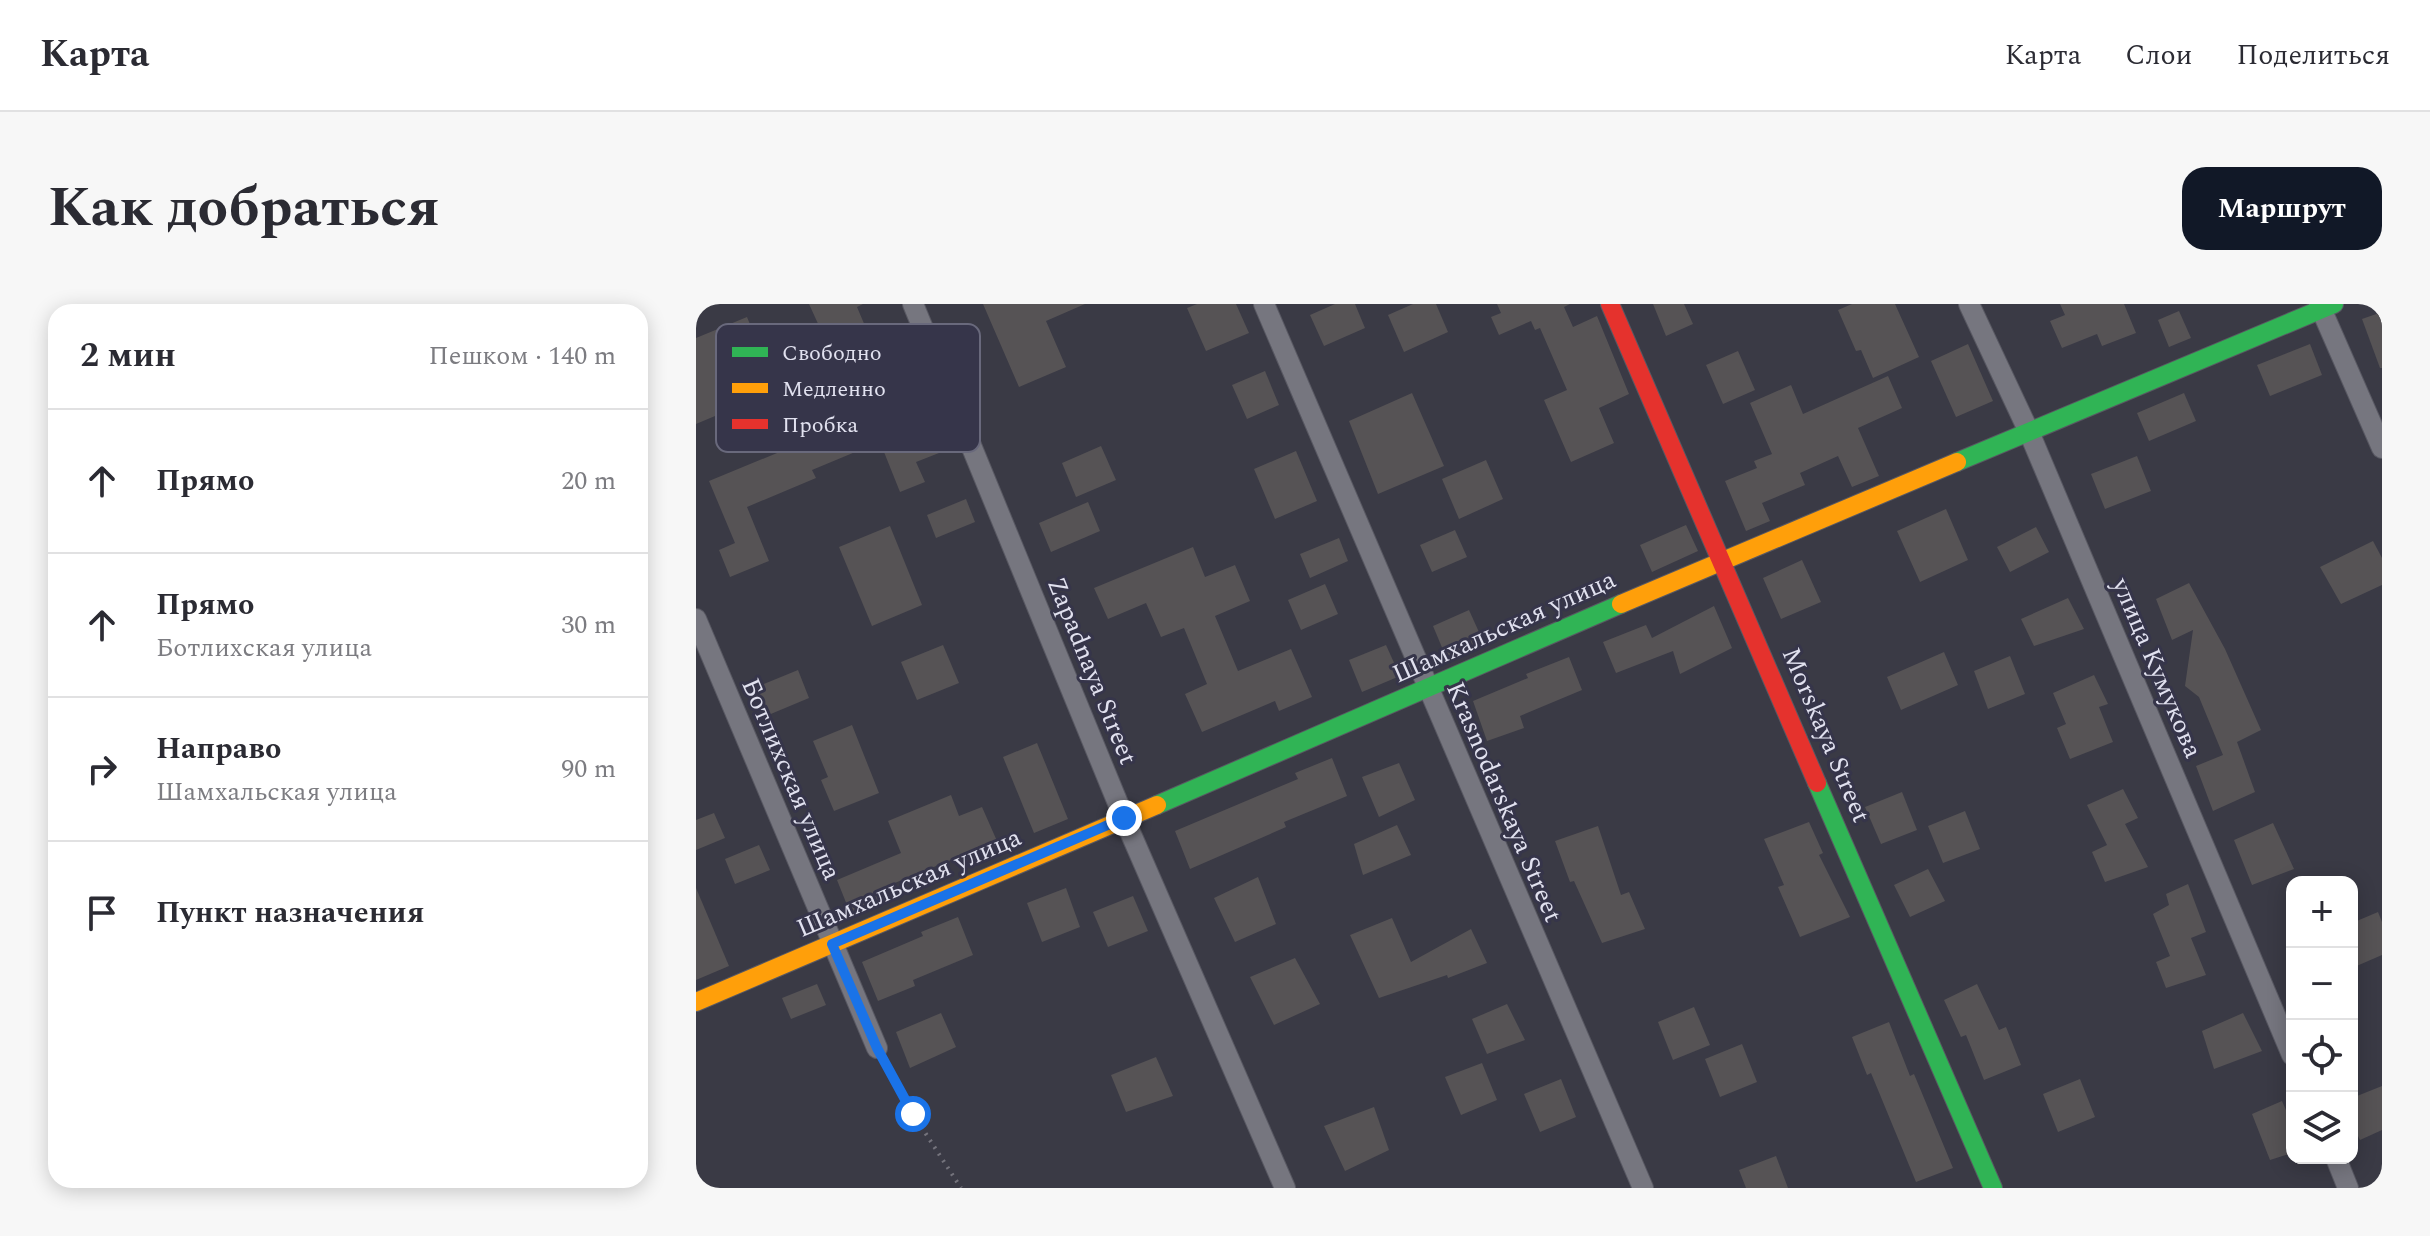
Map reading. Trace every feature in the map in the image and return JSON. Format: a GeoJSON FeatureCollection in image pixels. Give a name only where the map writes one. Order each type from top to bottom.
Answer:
{"type":"FeatureCollection","features":[{"type":"Feature","properties":{"kind":"street","name":"Zapadnaya Street"},"geometry":{"type":"LineString","coordinates":[[913,304],[921,324]]}},
{"type":"Feature","properties":{"kind":"street","name":"Krasnodarskaya Street"},"geometry":{"type":"LineString","coordinates":[[1264,304],[1643,1188]]}},
{"type":"Feature","properties":{"kind":"street","name":"Morskaya Street"},"geometry":{"type":"LineString","coordinates":[[1610,304],[1993,1188]]}},
{"type":"Feature","properties":{"kind":"street","name":"улица Кумукова"},"geometry":{"type":"LineString","coordinates":[[1969,304],[2029,432],[2286,1041]]}},
{"type":"Feature","properties":{"kind":"street","name":"Шамхальская улица"},"geometry":{"type":"LineString","coordinates":[[696,1002],[1722,560],[2325,306]]}},
{"type":"Feature","properties":{"kind":"street"},"geometry":{"type":"LineString","coordinates":[[2325,306],[2382,448]]}},
{"type":"Feature","properties":{"kind":"street","name":"Zapadnaya Street"},"geometry":{"type":"LineString","coordinates":[[974,452],[1124,818],[1285,1188]]}},
{"type":"Feature","properties":{"kind":"street","name":"Ботлихская улица"},"geometry":{"type":"LineString","coordinates":[[696,619],[877,1048]]}},
{"type":"Feature","properties":{"kind":"street"},"geometry":{"type":"LineString","coordinates":[[2338,1164],[2348,1188]]}},
{"type":"Feature","properties":{"kind":"path"},"geometry":{"type":"LineString","coordinates":[[877,1048],[913,1114],[961,1188]]}},
{"type":"Feature","properties":{"kind":"building"},"geometry":{"type":"Polygon","coordinates":[[[809,304],[863,304],[857,307],[864,324],[818,324],[809,304]]]}},
{"type":"Feature","properties":{"kind":"building"},"geometry":{"type":"Polygon","coordinates":[[[983,304],[1085,304],[1046,321],[1066,367],[1019,387],[983,304]]]}},
{"type":"Feature","properties":{"kind":"building"},"geometry":{"type":"Polygon","coordinates":[[[1197,304],[1236,304],[1249,333],[1206,351],[1187,308],[1197,304]]]}},
{"type":"Feature","properties":{"kind":"building"},"geometry":{"type":"Polygon","coordinates":[[[1335,304],[1355,304],[1365,328],[1324,346],[1310,315],[1335,304]]]}},
{"type":"Feature","properties":{"kind":"building"},"geometry":{"type":"Polygon","coordinates":[[[1413,304],[1436,304],[1448,332],[1404,352],[1388,315],[1413,304]]]}},
{"type":"Feature","properties":{"kind":"building"},"geometry":{"type":"Polygon","coordinates":[[[1497,304],[1570,304],[1564,307],[1573,327],[1597,316],[1629,394],[1599,408],[1614,443],[1571,462],[1544,400],[1567,390],[1540,328],[1535,330],[1531,321],[1499,335],[1491,317],[1501,313],[1497,304]]]}},
{"type":"Feature","properties":{"kind":"building"},"geometry":{"type":"Polygon","coordinates":[[[1653,304],[1684,304],[1693,324],[1666,336],[1653,304]]]}},
{"type":"Feature","properties":{"kind":"building"},"geometry":{"type":"Polygon","coordinates":[[[1852,304],[1895,304],[1919,357],[1873,378],[1861,350],[1856,351],[1838,310],[1852,304]]]}},
{"type":"Feature","properties":{"kind":"building"},"geometry":{"type":"Polygon","coordinates":[[[2060,304],[2124,304],[2136,333],[2102,346],[2097,334],[2062,348],[2050,321],[2065,315],[2060,304]]]}},
{"type":"Feature","properties":{"kind":"building"},"geometry":{"type":"Polygon","coordinates":[[[2179,311],[2191,338],[2169,347],[2158,320],[2179,311]]]}},
{"type":"Feature","properties":{"kind":"building"},"geometry":{"type":"Polygon","coordinates":[[[2382,312],[2382,368],[2380,368],[2362,319],[2382,312]]]}},
{"type":"Feature","properties":{"kind":"building"},"geometry":{"type":"Polygon","coordinates":[[[747,317],[750,324],[730,324],[747,317]]]}},
{"type":"Feature","properties":{"kind":"building"},"geometry":{"type":"Polygon","coordinates":[[[716,330],[716,416],[696,424],[696,338],[716,330]]]}},
{"type":"Feature","properties":{"kind":"building"},"geometry":{"type":"Polygon","coordinates":[[[1968,344],[1993,401],[1956,417],[1931,361],[1968,344]]]}},
{"type":"Feature","properties":{"kind":"building"},"geometry":{"type":"Polygon","coordinates":[[[2310,344],[2322,375],[2270,396],[2257,365],[2310,344]]]}},
{"type":"Feature","properties":{"kind":"building"},"geometry":{"type":"Polygon","coordinates":[[[1738,351],[1755,390],[1723,404],[1706,365],[1738,351]]]}},
{"type":"Feature","properties":{"kind":"building"},"geometry":{"type":"Polygon","coordinates":[[[1265,371],[1279,405],[1247,419],[1232,385],[1265,371]]]}},
{"type":"Feature","properties":{"kind":"building"},"geometry":{"type":"Polygon","coordinates":[[[1888,376],[1902,408],[1858,428],[1879,476],[1852,487],[1838,456],[1800,473],[1805,485],[1762,503],[1770,521],[1746,531],[1725,481],[1757,468],[1754,461],[1772,454],[1750,403],[1791,385],[1803,414],[1888,376]]]}},
{"type":"Feature","properties":{"kind":"building"},"geometry":{"type":"Polygon","coordinates":[[[1412,393],[1444,466],[1378,494],[1349,421],[1412,393]]]}},
{"type":"Feature","properties":{"kind":"building"},"geometry":{"type":"Polygon","coordinates":[[[2184,393],[2196,421],[2149,441],[2137,413],[2184,393]]]}},
{"type":"Feature","properties":{"kind":"building"},"geometry":{"type":"Polygon","coordinates":[[[1101,446],[1116,480],[1076,497],[1062,463],[1101,446]]]}},
{"type":"Feature","properties":{"kind":"building"},"geometry":{"type":"Polygon","coordinates":[[[1296,451],[1317,501],[1275,519],[1254,469],[1296,451]]]}},
{"type":"Feature","properties":{"kind":"building"},"geometry":{"type":"Polygon","coordinates":[[[779,452],[855,452],[812,470],[816,478],[747,507],[769,561],[730,577],[719,550],[735,543],[709,481],[779,452]]]}},
{"type":"Feature","properties":{"kind":"building"},"geometry":{"type":"Polygon","coordinates":[[[884,452],[939,452],[916,462],[925,482],[900,492],[884,452]]]}},
{"type":"Feature","properties":{"kind":"building"},"geometry":{"type":"Polygon","coordinates":[[[2137,456],[2151,491],[2105,509],[2091,474],[2137,456]]]}},
{"type":"Feature","properties":{"kind":"building"},"geometry":{"type":"Polygon","coordinates":[[[1486,460],[1503,499],[1459,519],[1442,479],[1486,460]]]}},
{"type":"Feature","properties":{"kind":"building"},"geometry":{"type":"Polygon","coordinates":[[[966,499],[975,522],[936,538],[927,515],[966,499]]]}},
{"type":"Feature","properties":{"kind":"building"},"geometry":{"type":"Polygon","coordinates":[[[1088,502],[1100,531],[1051,552],[1039,523],[1088,502]]]}},
{"type":"Feature","properties":{"kind":"building"},"geometry":{"type":"Polygon","coordinates":[[[1946,509],[1968,560],[1920,582],[1897,531],[1946,509]]]}},
{"type":"Feature","properties":{"kind":"building"},"geometry":{"type":"Polygon","coordinates":[[[1686,525],[1698,551],[1652,572],[1640,545],[1686,525]]]}},
{"type":"Feature","properties":{"kind":"building"},"geometry":{"type":"Polygon","coordinates":[[[890,526],[922,605],[872,626],[839,547],[890,526]]]}},
{"type":"Feature","properties":{"kind":"building"},"geometry":{"type":"Polygon","coordinates":[[[2036,527],[2049,552],[2010,572],[1997,547],[2036,527]]]}},
{"type":"Feature","properties":{"kind":"building"},"geometry":{"type":"Polygon","coordinates":[[[1455,530],[1467,557],[1432,572],[1420,545],[1455,530]]]}},
{"type":"Feature","properties":{"kind":"building"},"geometry":{"type":"Polygon","coordinates":[[[1339,538],[1348,561],[1310,578],[1300,554],[1339,538]]]}},
{"type":"Feature","properties":{"kind":"building"},"geometry":{"type":"Polygon","coordinates":[[[2373,541],[2382,558],[2382,585],[2341,604],[2320,567],[2373,541]]]}},
{"type":"Feature","properties":{"kind":"building"},"geometry":{"type":"Polygon","coordinates":[[[1193,547],[1205,577],[1235,565],[1250,601],[1215,616],[1238,671],[1291,649],[1312,697],[1279,711],[1275,701],[1202,732],[1185,694],[1207,684],[1184,628],[1161,637],[1146,603],[1108,619],[1094,588],[1193,547]]]}},
{"type":"Feature","properties":{"kind":"building"},"geometry":{"type":"Polygon","coordinates":[[[1802,560],[1821,602],[1781,619],[1763,578],[1802,560]]]}},
{"type":"Feature","properties":{"kind":"building"},"geometry":{"type":"Polygon","coordinates":[[[2189,583],[2225,649],[2261,730],[2237,742],[2255,792],[2213,811],[2196,766],[2223,755],[2199,697],[2185,686],[2193,630],[2172,640],[2156,599],[2189,583]]]}},
{"type":"Feature","properties":{"kind":"building"},"geometry":{"type":"Polygon","coordinates":[[[1325,584],[1338,614],[1301,630],[1288,600],[1325,584]]]}},
{"type":"Feature","properties":{"kind":"building"},"geometry":{"type":"Polygon","coordinates":[[[2068,598],[2084,629],[2034,646],[2021,619],[2068,598]]]}},
{"type":"Feature","properties":{"kind":"building"},"geometry":{"type":"Polygon","coordinates":[[[1714,606],[1732,648],[1680,674],[1673,651],[1616,673],[1603,642],[1646,625],[1652,638],[1714,606]]]}},
{"type":"Feature","properties":{"kind":"building"},"geometry":{"type":"Polygon","coordinates":[[[1469,610],[1483,641],[1446,657],[1433,626],[1469,610]]]}},
{"type":"Feature","properties":{"kind":"building"},"geometry":{"type":"Polygon","coordinates":[[[943,645],[959,683],[917,700],[901,662],[943,645]]]}},
{"type":"Feature","properties":{"kind":"building"},"geometry":{"type":"Polygon","coordinates":[[[1386,645],[1400,676],[1362,692],[1349,660],[1386,645]]]}},
{"type":"Feature","properties":{"kind":"building"},"geometry":{"type":"Polygon","coordinates":[[[1944,652],[1958,685],[1901,710],[1887,677],[1944,652]]]}},
{"type":"Feature","properties":{"kind":"building"},"geometry":{"type":"Polygon","coordinates":[[[2010,656],[2025,694],[1988,709],[1974,671],[2010,656]]]}},
{"type":"Feature","properties":{"kind":"building"},"geometry":{"type":"Polygon","coordinates":[[[1569,657],[1582,690],[1520,716],[1524,728],[1487,741],[1473,701],[1528,678],[1526,674],[1569,657]]]}},
{"type":"Feature","properties":{"kind":"building"},"geometry":{"type":"Polygon","coordinates":[[[798,670],[809,698],[766,716],[754,688],[798,670]]]}},
{"type":"Feature","properties":{"kind":"building"},"geometry":{"type":"Polygon","coordinates":[[[2094,675],[2108,704],[2099,707],[2113,742],[2070,759],[2057,728],[2066,724],[2053,693],[2094,675]]]}},
{"type":"Feature","properties":{"kind":"building"},"geometry":{"type":"Polygon","coordinates":[[[852,725],[879,793],[834,811],[821,780],[828,777],[813,741],[852,725]]]}},
{"type":"Feature","properties":{"kind":"building"},"geometry":{"type":"Polygon","coordinates":[[[1037,743],[1068,819],[1034,833],[1003,757],[1037,743]]]}},
{"type":"Feature","properties":{"kind":"building"},"geometry":{"type":"Polygon","coordinates":[[[1332,758],[1347,796],[1284,822],[1286,827],[1190,869],[1175,831],[1298,779],[1295,773],[1332,758]]]}},
{"type":"Feature","properties":{"kind":"building"},"geometry":{"type":"Polygon","coordinates":[[[1399,763],[1415,800],[1379,817],[1362,777],[1399,763]]]}},
{"type":"Feature","properties":{"kind":"building"},"geometry":{"type":"Polygon","coordinates":[[[2123,789],[2138,818],[2125,824],[2148,867],[2105,882],[2092,852],[2107,845],[2087,805],[2123,789]]]}},
{"type":"Feature","properties":{"kind":"building"},"geometry":{"type":"Polygon","coordinates":[[[1902,792],[1917,830],[1881,844],[1865,807],[1902,792]]]}},
{"type":"Feature","properties":{"kind":"building"},"geometry":{"type":"Polygon","coordinates":[[[951,795],[959,816],[982,807],[997,841],[885,887],[891,899],[851,915],[837,880],[901,853],[888,821],[951,795]]]}},
{"type":"Feature","properties":{"kind":"building"},"geometry":{"type":"Polygon","coordinates":[[[1965,811],[1980,849],[1943,863],[1928,826],[1965,811]]]}},
{"type":"Feature","properties":{"kind":"building"},"geometry":{"type":"Polygon","coordinates":[[[714,813],[725,838],[696,850],[696,820],[714,813]]]}},
{"type":"Feature","properties":{"kind":"building"},"geometry":{"type":"Polygon","coordinates":[[[1809,822],[1823,853],[1819,855],[1850,917],[1800,937],[1778,887],[1784,885],[1764,839],[1809,822]]]}},
{"type":"Feature","properties":{"kind":"building"},"geometry":{"type":"Polygon","coordinates":[[[2273,823],[2294,869],[2252,885],[2234,840],[2273,823]]]}},
{"type":"Feature","properties":{"kind":"building"},"geometry":{"type":"Polygon","coordinates":[[[1397,825],[1411,855],[1363,875],[1354,844],[1397,825]]]}},
{"type":"Feature","properties":{"kind":"building"},"geometry":{"type":"Polygon","coordinates":[[[1598,826],[1621,895],[1629,892],[1645,929],[1602,943],[1574,881],[1570,882],[1555,841],[1598,826]]]}},
{"type":"Feature","properties":{"kind":"building"},"geometry":{"type":"Polygon","coordinates":[[[759,845],[770,870],[735,884],[725,859],[759,845]]]}},
{"type":"Feature","properties":{"kind":"building"},"geometry":{"type":"Polygon","coordinates":[[[1928,869],[1945,901],[1910,917],[1894,885],[1928,869]]]}},
{"type":"Feature","properties":{"kind":"building"},"geometry":{"type":"Polygon","coordinates":[[[1258,877],[1276,924],[1235,942],[1214,898],[1258,877]]]}},
{"type":"Feature","properties":{"kind":"building"},"geometry":{"type":"Polygon","coordinates":[[[2188,884],[2206,932],[2191,938],[2206,975],[2166,988],[2156,962],[2170,956],[2153,914],[2169,905],[2166,894],[2188,884]]]}},
{"type":"Feature","properties":{"kind":"building"},"geometry":{"type":"Polygon","coordinates":[[[696,888],[729,966],[696,980],[696,888]]]}},
{"type":"Feature","properties":{"kind":"building"},"geometry":{"type":"Polygon","coordinates":[[[1066,888],[1080,927],[1042,942],[1027,903],[1066,888]]]}},
{"type":"Feature","properties":{"kind":"building"},"geometry":{"type":"Polygon","coordinates":[[[1133,896],[1148,931],[1108,947],[1093,912],[1133,896]]]}},
{"type":"Feature","properties":{"kind":"building"},"geometry":{"type":"Polygon","coordinates":[[[2378,912],[2382,922],[2382,955],[2358,965],[2358,948],[2358,920],[2378,912]]]}},
{"type":"Feature","properties":{"kind":"building"},"geometry":{"type":"Polygon","coordinates":[[[958,917],[973,955],[913,980],[915,986],[878,1001],[862,962],[958,917]]]}},
{"type":"Feature","properties":{"kind":"building"},"geometry":{"type":"Polygon","coordinates":[[[1392,918],[1411,962],[1471,929],[1487,963],[1379,998],[1350,935],[1392,918]]]}},
{"type":"Feature","properties":{"kind":"building"},"geometry":{"type":"Polygon","coordinates":[[[1295,958],[1320,1004],[1274,1025],[1250,977],[1295,958]]]}},
{"type":"Feature","properties":{"kind":"building"},"geometry":{"type":"Polygon","coordinates":[[[817,984],[826,1005],[791,1019],[782,998],[817,984]]]}},
{"type":"Feature","properties":{"kind":"building"},"geometry":{"type":"Polygon","coordinates":[[[1977,984],[1999,1030],[2006,1027],[2021,1065],[1984,1080],[1966,1035],[1961,1037],[1944,1000],[1977,984]]]}},
{"type":"Feature","properties":{"kind":"building"},"geometry":{"type":"Polygon","coordinates":[[[1507,1004],[1525,1040],[1487,1054],[1472,1019],[1507,1004]]]}},
{"type":"Feature","properties":{"kind":"building"},"geometry":{"type":"Polygon","coordinates":[[[1694,1007],[1710,1045],[1673,1060],[1658,1022],[1694,1007]]]}},
{"type":"Feature","properties":{"kind":"building"},"geometry":{"type":"Polygon","coordinates":[[[941,1013],[956,1047],[910,1068],[896,1032],[941,1013]]]}},
{"type":"Feature","properties":{"kind":"building"},"geometry":{"type":"Polygon","coordinates":[[[2243,1013],[2262,1051],[2214,1069],[2202,1031],[2243,1013]]]}},
{"type":"Feature","properties":{"kind":"building"},"geometry":{"type":"Polygon","coordinates":[[[1889,1022],[1910,1076],[1914,1074],[1953,1168],[1916,1182],[1871,1073],[1867,1075],[1852,1037],[1889,1022]]]}},
{"type":"Feature","properties":{"kind":"building"},"geometry":{"type":"Polygon","coordinates":[[[1742,1044],[1757,1082],[1720,1097],[1705,1059],[1742,1044]]]}},
{"type":"Feature","properties":{"kind":"building"},"geometry":{"type":"Polygon","coordinates":[[[1156,1057],[1173,1096],[1126,1112],[1111,1075],[1156,1057]]]}},
{"type":"Feature","properties":{"kind":"building"},"geometry":{"type":"Polygon","coordinates":[[[1482,1063],[1497,1100],[1461,1115],[1445,1077],[1482,1063]]]}},
{"type":"Feature","properties":{"kind":"building"},"geometry":{"type":"Polygon","coordinates":[[[1561,1079],[1576,1117],[1540,1132],[1524,1094],[1561,1079]]]}},
{"type":"Feature","properties":{"kind":"building"},"geometry":{"type":"Polygon","coordinates":[[[2080,1079],[2095,1117],[2058,1132],[2043,1094],[2080,1079]]]}},
{"type":"Feature","properties":{"kind":"building"},"geometry":{"type":"Polygon","coordinates":[[[2382,1086],[2382,1130],[2360,1140],[2358,1136],[2358,1096],[2382,1086]]]}},
{"type":"Feature","properties":{"kind":"building"},"geometry":{"type":"Polygon","coordinates":[[[2282,1101],[2286,1110],[2286,1155],[2270,1160],[2252,1114],[2282,1101]]]}},
{"type":"Feature","properties":{"kind":"building"},"geometry":{"type":"Polygon","coordinates":[[[1374,1107],[1389,1150],[1345,1171],[1324,1126],[1374,1107]]]}},
{"type":"Feature","properties":{"kind":"building"},"geometry":{"type":"Polygon","coordinates":[[[1776,1156],[1788,1188],[1746,1188],[1739,1170],[1776,1156]]]}},
{"type":"Feature","properties":{"kind":"traffic: fast"},"geometry":{"type":"LineString","coordinates":[[1957,462],[2334,304]]}},
{"type":"Feature","properties":{"kind":"traffic: fast"},"geometry":{"type":"LineString","coordinates":[[1157,805],[1621,604]]}},
{"type":"Feature","properties":{"kind":"traffic: fast"},"geometry":{"type":"LineString","coordinates":[[1817,783],[1993,1188]]}},
{"type":"Feature","properties":{"kind":"traffic: slow"},"geometry":{"type":"LineString","coordinates":[[1621,604],[1957,462]]}},
{"type":"Feature","properties":{"kind":"traffic: slow"},"geometry":{"type":"LineString","coordinates":[[696,1002],[1157,805]]}},
{"type":"Feature","properties":{"kind":"traffic: jam"},"geometry":{"type":"LineString","coordinates":[[1610,304],[1817,783]]}},
{"type":"Feature","properties":{"kind":"route"},"geometry":{"type":"LineString","coordinates":[[913,1114],[877,1048],[832,944],[1124,818]]}}]}
